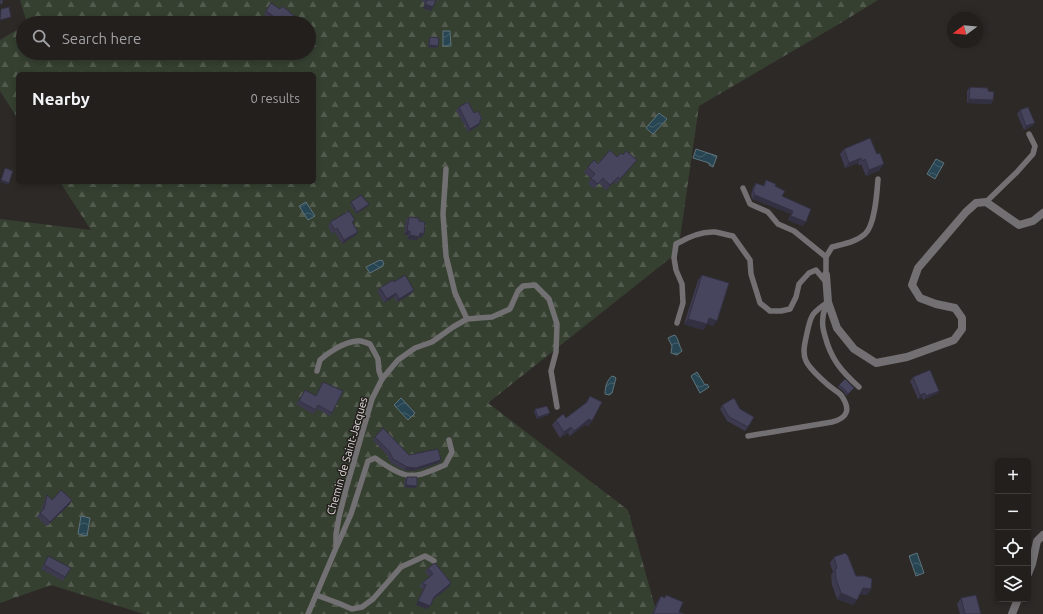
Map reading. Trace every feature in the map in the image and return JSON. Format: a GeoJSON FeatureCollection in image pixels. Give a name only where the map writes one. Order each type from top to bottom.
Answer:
{"type":"FeatureCollection","features":[{"type":"Feature","properties":{"kind":"street"},"geometry":{"type":"LineString","coordinates":[[826,279],[828,302],[837,328],[854,348],[876,364],[907,357],[954,340],[962,329],[962,318],[955,308],[936,304],[920,298],[912,285],[918,268],[966,212],[976,203],[986,202],[1019,225],[1033,221],[1043,213]]}},
{"type":"Feature","properties":{"kind":"street"},"geometry":{"type":"LineString","coordinates":[[1031,566],[1037,541],[1043,536]]}},
{"type":"Feature","properties":{"kind":"street"},"geometry":{"type":"LineString","coordinates":[[1012,614],[1017,602]]}},
{"type":"Feature","properties":{"kind":"lane"},"geometry":{"type":"LineString","coordinates":[[986,202],[1034,154],[1035,146],[1029,134]]}},
{"type":"Feature","properties":{"kind":"lane"},"geometry":{"type":"LineString","coordinates":[[446,169],[443,214],[446,256],[455,293],[467,320]]}},
{"type":"Feature","properties":{"kind":"lane"},"geometry":{"type":"LineString","coordinates":[[826,279],[826,258],[832,247],[853,241],[866,233],[872,221],[877,201],[878,179]]}},
{"type":"Feature","properties":{"kind":"lane"},"geometry":{"type":"LineString","coordinates":[[743,188],[750,204],[768,212],[778,224],[794,231],[826,258]]}},
{"type":"Feature","properties":{"kind":"lane"},"geometry":{"type":"LineString","coordinates":[[677,323],[683,303],[682,284],[676,270],[674,258],[676,244],[686,238],[700,233],[715,232],[733,236],[750,260],[751,274],[760,303],[770,311],[790,309],[796,297],[799,284],[810,273],[816,270],[826,279]]}},
{"type":"Feature","properties":{"kind":"lane","name":"Chemin de Saint-Jacques"},"geometry":{"type":"LineString","coordinates":[[308,614],[336,548],[336,534],[339,517],[372,399],[382,379],[398,360],[415,348],[432,342],[453,327],[467,320],[492,317],[510,309],[518,291],[523,286],[535,285],[549,298],[557,324],[556,352],[551,371],[557,407]]}},
{"type":"Feature","properties":{"kind":"lane"},"geometry":{"type":"LineString","coordinates":[[828,302],[822,317],[823,329],[831,355],[840,368],[859,387]]}},
{"type":"Feature","properties":{"kind":"lane"},"geometry":{"type":"LineString","coordinates":[[748,436],[832,422],[840,420],[846,414],[847,405],[840,395],[811,368],[806,360],[803,350],[814,311],[828,302]]}},
{"type":"Feature","properties":{"kind":"lane"},"geometry":{"type":"LineString","coordinates":[[317,372],[320,360],[331,350],[358,340],[370,344],[378,359],[379,371],[382,379]]}},
{"type":"Feature","properties":{"kind":"lane"},"geometry":{"type":"LineString","coordinates":[[336,548],[352,514],[368,461],[375,458],[404,475],[415,475],[445,465],[452,452],[449,440]]}},
{"type":"Feature","properties":{"kind":"lane"},"geometry":{"type":"LineString","coordinates":[[316,595],[352,609],[362,607],[373,599],[401,567],[425,556],[434,561]]}},
{"type":"Feature","properties":{"kind":"green space"},"geometry":{"type":"Polygon","coordinates":[[[20,0],[878,0],[699,106],[678,252],[488,403],[628,510],[657,614],[144,614],[51,585],[0,603],[0,219],[91,230],[61,184],[316,184],[316,72],[16,72],[16,116],[0,91],[0,40],[16,30],[16,60],[316,60],[316,16],[25,16],[20,0]]]}},
{"type":"Feature","properties":{"kind":"water"},"geometry":{"type":"Polygon","coordinates":[[[443,31],[450,31],[451,46],[443,46],[443,31]]]}},
{"type":"Feature","properties":{"kind":"water"},"geometry":{"type":"Polygon","coordinates":[[[659,113],[667,119],[653,134],[646,128],[659,113]]]}},
{"type":"Feature","properties":{"kind":"water"},"geometry":{"type":"Polygon","coordinates":[[[696,149],[717,156],[713,167],[709,165],[709,163],[693,158],[696,149]]]}},
{"type":"Feature","properties":{"kind":"water"},"geometry":{"type":"Polygon","coordinates":[[[936,159],[944,163],[935,179],[927,174],[936,159]]]}},
{"type":"Feature","properties":{"kind":"water"},"geometry":{"type":"Polygon","coordinates":[[[306,202],[315,216],[308,220],[299,206],[306,202]]]}},
{"type":"Feature","properties":{"kind":"water"},"geometry":{"type":"Polygon","coordinates":[[[382,260],[384,264],[383,266],[370,273],[366,267],[382,260]]]}},
{"type":"Feature","properties":{"kind":"water"},"geometry":{"type":"Polygon","coordinates":[[[675,335],[682,351],[677,355],[671,353],[672,346],[668,338],[675,335]]]}},
{"type":"Feature","properties":{"kind":"water"},"geometry":{"type":"Polygon","coordinates":[[[697,372],[705,385],[707,384],[709,387],[700,393],[691,376],[697,372]]]}},
{"type":"Feature","properties":{"kind":"water"},"geometry":{"type":"Polygon","coordinates":[[[612,376],[616,378],[612,393],[609,395],[605,394],[605,389],[612,376]]]}},
{"type":"Feature","properties":{"kind":"water"},"geometry":{"type":"Polygon","coordinates":[[[401,398],[415,413],[408,420],[394,405],[401,398]]]}},
{"type":"Feature","properties":{"kind":"water"},"geometry":{"type":"Polygon","coordinates":[[[81,516],[90,518],[87,536],[78,534],[81,516]]]}},
{"type":"Feature","properties":{"kind":"water"},"geometry":{"type":"Polygon","coordinates":[[[917,553],[924,573],[916,576],[909,556],[917,553]]]}},
{"type":"Feature","properties":{"kind":"building"},"geometry":{"type":"Polygon","coordinates":[[[427,0],[436,0],[433,7],[425,4],[427,0]]]}},
{"type":"Feature","properties":{"kind":"building"},"geometry":{"type":"Polygon","coordinates":[[[271,3],[280,9],[282,6],[294,16],[273,16],[266,11],[271,3]]]}},
{"type":"Feature","properties":{"kind":"building"},"geometry":{"type":"Polygon","coordinates":[[[9,7],[11,17],[0,20],[1,9],[9,7]]]}},
{"type":"Feature","properties":{"kind":"building"},"geometry":{"type":"Polygon","coordinates":[[[430,37],[439,38],[438,46],[429,45],[430,37]]]}},
{"type":"Feature","properties":{"kind":"building"},"geometry":{"type":"Polygon","coordinates":[[[970,87],[988,88],[988,91],[994,92],[993,100],[969,99],[970,87]]]}},
{"type":"Feature","properties":{"kind":"building"},"geometry":{"type":"Polygon","coordinates":[[[468,102],[474,113],[478,111],[482,119],[480,120],[480,123],[470,129],[459,107],[468,102]]]}},
{"type":"Feature","properties":{"kind":"building"},"geometry":{"type":"Polygon","coordinates":[[[1028,107],[1035,123],[1026,126],[1020,110],[1028,107]]]}},
{"type":"Feature","properties":{"kind":"building"},"geometry":{"type":"Polygon","coordinates":[[[870,138],[877,154],[880,153],[884,164],[869,170],[865,159],[863,161],[861,158],[849,163],[844,149],[870,138]]]}},
{"type":"Feature","properties":{"kind":"building"},"geometry":{"type":"Polygon","coordinates":[[[610,150],[617,157],[621,153],[623,155],[626,151],[637,160],[620,179],[618,177],[610,185],[603,178],[598,184],[591,178],[595,174],[588,167],[594,160],[598,164],[610,150]]]}},
{"type":"Feature","properties":{"kind":"building"},"geometry":{"type":"Polygon","coordinates":[[[5,168],[13,171],[9,183],[1,180],[5,168]]]}},
{"type":"Feature","properties":{"kind":"building"},"geometry":{"type":"Polygon","coordinates":[[[766,180],[776,184],[775,186],[785,191],[782,196],[811,209],[806,222],[791,216],[793,211],[755,195],[753,191],[756,183],[764,186],[766,180]]]}},
{"type":"Feature","properties":{"kind":"building"},"geometry":{"type":"Polygon","coordinates":[[[361,195],[369,204],[357,212],[351,202],[361,195]]]}},
{"type":"Feature","properties":{"kind":"building"},"geometry":{"type":"Polygon","coordinates":[[[349,211],[355,220],[352,222],[358,232],[344,240],[337,228],[335,230],[330,222],[349,211]]]}},
{"type":"Feature","properties":{"kind":"building"},"geometry":{"type":"Polygon","coordinates":[[[409,217],[419,218],[419,221],[425,222],[424,234],[420,233],[419,237],[410,235],[410,231],[407,231],[409,217]]]}},
{"type":"Feature","properties":{"kind":"building"},"geometry":{"type":"Polygon","coordinates":[[[405,275],[414,290],[399,299],[396,293],[387,299],[380,288],[405,275]]]}},
{"type":"Feature","properties":{"kind":"building"},"geometry":{"type":"Polygon","coordinates":[[[702,275],[729,283],[717,321],[709,318],[707,324],[688,319],[702,275]]]}},
{"type":"Feature","properties":{"kind":"building"},"geometry":{"type":"Polygon","coordinates":[[[930,370],[939,391],[926,396],[925,393],[920,395],[913,377],[930,370]]]}},
{"type":"Feature","properties":{"kind":"building"},"geometry":{"type":"Polygon","coordinates":[[[845,379],[854,388],[848,394],[839,385],[845,379]]]}},
{"type":"Feature","properties":{"kind":"building"},"geometry":{"type":"Polygon","coordinates":[[[323,382],[343,391],[332,413],[318,405],[316,410],[299,401],[305,390],[316,396],[323,382]]]}},
{"type":"Feature","properties":{"kind":"building"},"geometry":{"type":"Polygon","coordinates":[[[590,396],[602,402],[592,421],[589,419],[574,431],[571,427],[564,432],[556,420],[563,414],[566,418],[587,402],[590,396]]]}},
{"type":"Feature","properties":{"kind":"building"},"geometry":{"type":"Polygon","coordinates":[[[734,398],[740,409],[754,417],[748,427],[729,417],[722,405],[734,398]]]}},
{"type":"Feature","properties":{"kind":"building"},"geometry":{"type":"Polygon","coordinates":[[[547,406],[550,413],[538,417],[535,409],[547,406]]]}},
{"type":"Feature","properties":{"kind":"building"},"geometry":{"type":"Polygon","coordinates":[[[383,428],[409,455],[438,449],[441,460],[416,468],[407,467],[393,459],[389,451],[375,437],[383,428]]]}},
{"type":"Feature","properties":{"kind":"building"},"geometry":{"type":"Polygon","coordinates":[[[407,477],[417,477],[417,486],[406,485],[407,477]]]}},
{"type":"Feature","properties":{"kind":"building"},"geometry":{"type":"Polygon","coordinates":[[[61,490],[72,500],[50,522],[40,513],[44,509],[47,495],[52,500],[61,490]]]}},
{"type":"Feature","properties":{"kind":"building"},"geometry":{"type":"Polygon","coordinates":[[[845,553],[848,556],[856,576],[865,576],[872,579],[871,589],[863,588],[857,600],[841,593],[836,579],[835,569],[837,568],[834,557],[845,553]]]}},
{"type":"Feature","properties":{"kind":"building"},"geometry":{"type":"Polygon","coordinates":[[[48,556],[71,568],[65,577],[44,565],[48,556]]]}},
{"type":"Feature","properties":{"kind":"building"},"geometry":{"type":"Polygon","coordinates":[[[435,563],[451,583],[434,597],[430,606],[418,601],[426,585],[422,583],[433,574],[428,568],[435,563]]]}},
{"type":"Feature","properties":{"kind":"building"},"geometry":{"type":"Polygon","coordinates":[[[666,595],[683,602],[679,612],[684,614],[653,614],[661,596],[665,598],[666,595]]]}},
{"type":"Feature","properties":{"kind":"building"},"geometry":{"type":"Polygon","coordinates":[[[976,595],[981,614],[965,614],[961,598],[976,595]]]}}]}
